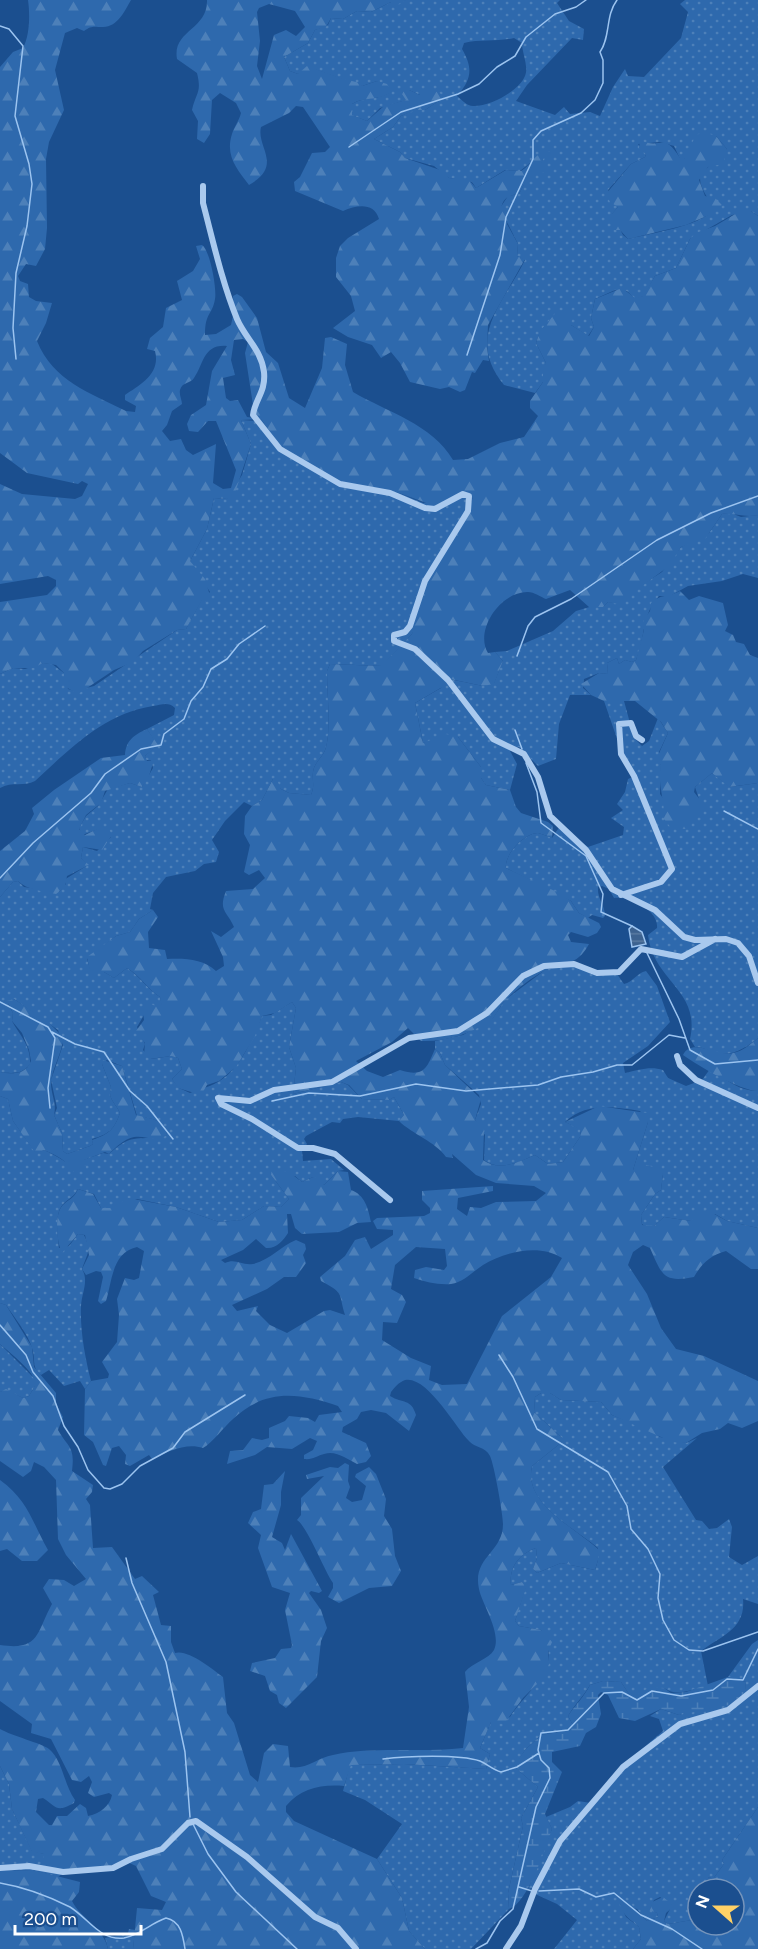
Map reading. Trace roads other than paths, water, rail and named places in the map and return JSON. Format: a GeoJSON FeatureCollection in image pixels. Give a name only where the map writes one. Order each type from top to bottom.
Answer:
{"type":"FeatureCollection","features":[{"type":"Feature","properties":{"kind":"street"},"geometry":{"type":"LineString","coordinates":[[203,186],[203,203],[233,306],[239,323],[255,344],[262,361],[264,387],[253,416],[280,449],[340,484],[390,493],[425,508],[435,509],[463,495],[469,496],[468,511],[425,580],[410,626],[405,632],[394,635],[393,639],[415,649],[448,680],[493,740],[524,754],[538,777],[550,816],[586,849],[604,879],[621,895],[655,910],[684,937],[695,940],[726,939],[740,944],[749,956],[758,983]]}},
{"type":"Feature","properties":{"kind":"street"},"geometry":{"type":"LineString","coordinates":[[621,895],[661,882],[672,869],[634,776],[621,754],[619,724],[631,723],[636,736],[642,740]]}},
{"type":"Feature","properties":{"kind":"street"},"geometry":{"type":"LineString","coordinates":[[390,1200],[335,1154],[313,1148],[298,1148],[221,1104],[218,1098],[250,1101],[274,1090],[332,1082],[409,1038],[458,1032],[487,1013],[523,976],[544,966],[574,964],[597,973],[619,972],[641,949],[682,957],[715,939]]}},
{"type":"Feature","properties":{"kind":"street"},"geometry":{"type":"LineString","coordinates":[[677,1056],[680,1065],[696,1080],[758,1108]]}},
{"type":"Feature","properties":{"kind":"street"},"geometry":{"type":"LineString","coordinates":[[506,1949],[521,1926],[535,1889],[560,1841],[623,1767],[680,1724],[728,1710],[758,1686]]}},
{"type":"Feature","properties":{"kind":"street"},"geometry":{"type":"LineString","coordinates":[[0,1868],[29,1866],[63,1872],[113,1868],[131,1859],[162,1849],[188,1823],[196,1821],[262,1869],[315,1917],[338,1928],[356,1949]]}},
{"type":"Feature","properties":{"kind":"waterway"},"geometry":{"type":"LineString","coordinates":[[349,147],[401,112],[458,94],[479,84],[497,67],[515,56],[526,37],[555,14],[576,7],[586,0]]}},
{"type":"Feature","properties":{"kind":"waterway"},"geometry":{"type":"LineString","coordinates":[[467,355],[500,255],[506,217],[533,159],[533,140],[541,131],[581,113],[595,100],[603,83],[603,60],[600,52],[606,39],[613,6],[617,0]]}},
{"type":"Feature","properties":{"kind":"waterway"},"geometry":{"type":"LineString","coordinates":[[0,26],[9,29],[23,46],[15,116],[29,164],[32,184],[27,226],[16,273],[13,328],[16,359]]}},
{"type":"Feature","properties":{"kind":"waterway"},"geometry":{"type":"LineString","coordinates":[[517,656],[528,626],[535,617],[571,599],[657,540],[711,513],[758,496]]}},
{"type":"Feature","properties":{"kind":"waterway"},"geometry":{"type":"LineString","coordinates":[[0,878],[33,843],[91,793],[105,774],[141,749],[161,745],[164,734],[184,719],[191,701],[203,687],[211,669],[227,659],[239,644],[265,626]]}},
{"type":"Feature","properties":{"kind":"waterway"},"geometry":{"type":"LineString","coordinates":[[515,730],[522,749]]}},
{"type":"Feature","properties":{"kind":"waterway"},"geometry":{"type":"LineString","coordinates":[[526,763],[537,792],[541,823],[586,856],[603,894],[601,912],[632,926]]}},
{"type":"Feature","properties":{"kind":"waterway"},"geometry":{"type":"LineString","coordinates":[[724,811],[758,829]]}},
{"type":"Feature","properties":{"kind":"waterway"},"geometry":{"type":"LineString","coordinates":[[647,953],[679,1019],[690,1050],[715,1064],[758,1060]]}},
{"type":"Feature","properties":{"kind":"waterway"},"geometry":{"type":"LineString","coordinates":[[0,1002],[48,1027],[55,1038],[48,1088],[50,1108]]}},
{"type":"Feature","properties":{"kind":"waterway"},"geometry":{"type":"LineString","coordinates":[[52,1032],[75,1044],[104,1052],[130,1091],[147,1106],[173,1139]]}},
{"type":"Feature","properties":{"kind":"waterway"},"geometry":{"type":"LineString","coordinates":[[272,1101],[309,1093],[360,1096],[416,1084],[466,1091],[538,1085],[561,1077],[593,1072],[617,1065],[632,1065],[669,1035],[685,1038]]}},
{"type":"Feature","properties":{"kind":"waterway"},"geometry":{"type":"LineString","coordinates":[[0,1325],[26,1355],[33,1372],[53,1396],[64,1426],[78,1447],[88,1470],[104,1488],[110,1489],[122,1484],[140,1466],[173,1448],[185,1432],[245,1395]]}},
{"type":"Feature","properties":{"kind":"waterway"},"geometry":{"type":"LineString","coordinates":[[499,1355],[513,1377],[537,1429],[608,1472],[627,1506],[631,1529],[648,1549],[660,1574],[658,1598],[663,1620],[674,1640],[689,1650],[703,1651],[758,1632]]}},
{"type":"Feature","properties":{"kind":"waterway"},"geometry":{"type":"LineString","coordinates":[[126,1558],[132,1583],[166,1662],[185,1752],[190,1817]]}},
{"type":"Feature","properties":{"kind":"waterway"},"geometry":{"type":"LineString","coordinates":[[476,1949],[487,1943],[500,1921],[513,1909],[536,1807],[550,1778],[549,1768],[541,1760],[538,1750],[541,1733],[568,1730],[604,1693],[622,1692],[637,1700],[652,1691],[681,1696],[713,1690],[727,1679],[743,1680],[758,1649]]}},
{"type":"Feature","properties":{"kind":"waterway"},"geometry":{"type":"LineString","coordinates":[[383,1759],[418,1756],[459,1757],[480,1761],[501,1772],[517,1767],[539,1753]]}},
{"type":"Feature","properties":{"kind":"waterway"},"geometry":{"type":"LineString","coordinates":[[193,1824],[208,1854],[236,1892],[297,1949]]}},
{"type":"Feature","properties":{"kind":"waterway"},"geometry":{"type":"LineString","coordinates":[[0,1883],[27,1889],[62,1903],[101,1932],[116,1938],[130,1936],[166,1918],[178,1926],[185,1949]]}},
{"type":"Feature","properties":{"kind":"waterway"},"geometry":{"type":"LineString","coordinates":[[519,1887],[532,1891]]}},
{"type":"Feature","properties":{"kind":"waterway"},"geometry":{"type":"LineString","coordinates":[[539,1891],[579,1889],[596,1897],[614,1893],[641,1915],[672,1929],[702,1949]]}}]}
